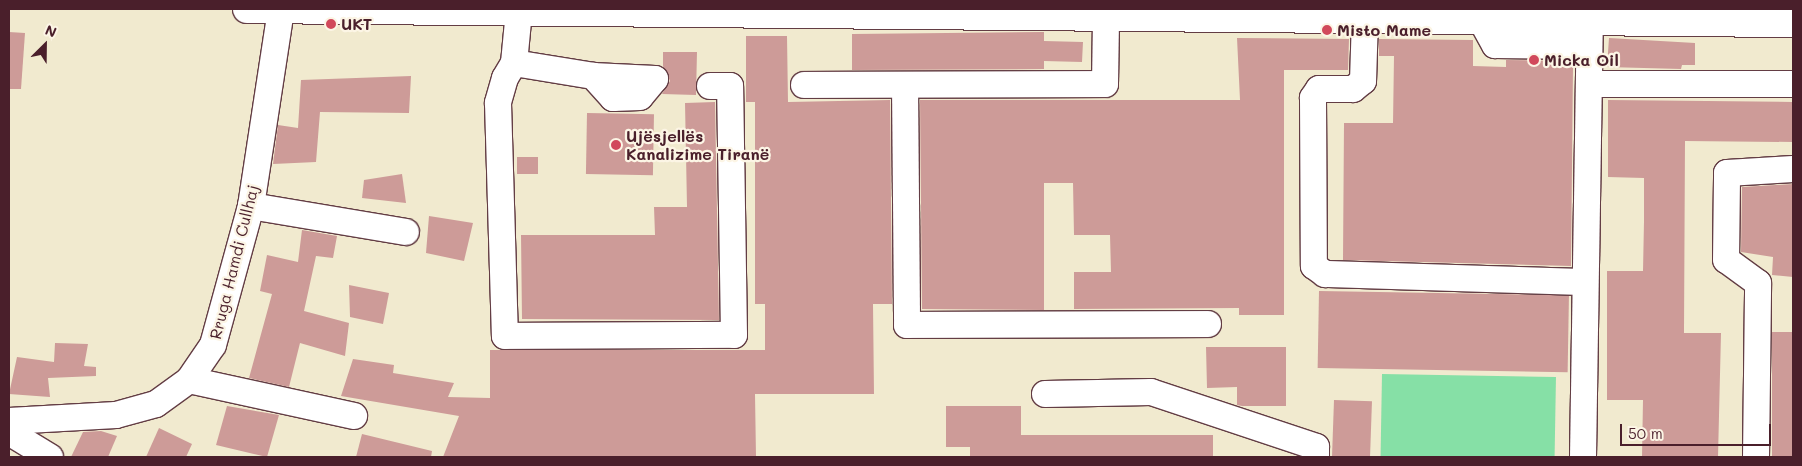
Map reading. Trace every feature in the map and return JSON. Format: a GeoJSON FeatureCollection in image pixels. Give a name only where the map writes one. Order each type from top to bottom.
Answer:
{"type":"FeatureCollection","features":[{"type":"Feature","properties":{"kind":"main road"},"geometry":{"type":"LineString","coordinates":[[247,9],[891,12],[1106,19],[1480,18],[1589,33],[1793,23]]}},
{"type":"Feature","properties":{"kind":"street","name":"Rruga Hamdi Cullhaj"},"geometry":{"type":"LineString","coordinates":[[9,421],[116,415],[156,404],[189,380],[213,345],[251,206],[281,9]]}},
{"type":"Feature","properties":{"kind":"street"},"geometry":{"type":"LineString","coordinates":[[519,11],[514,63],[498,103],[506,336],[734,335],[730,86],[710,86]]}},
{"type":"Feature","properties":{"kind":"street"},"geometry":{"type":"LineString","coordinates":[[1365,18],[1363,81],[1353,89],[1319,89],[1313,98],[1314,266],[1325,274],[1585,282]]}},
{"type":"Feature","properties":{"kind":"street"},"geometry":{"type":"LineString","coordinates":[[804,85],[1106,84],[1106,19]]}},
{"type":"Feature","properties":{"kind":"street"},"geometry":{"type":"LineString","coordinates":[[1583,457],[1589,33]]}},
{"type":"Feature","properties":{"kind":"street"},"geometry":{"type":"LineString","coordinates":[[514,63],[593,76]]}},
{"type":"Feature","properties":{"kind":"street"},"geometry":{"type":"LineString","coordinates":[[905,84],[906,325],[1208,324]]}},
{"type":"Feature","properties":{"kind":"street"},"geometry":{"type":"LineString","coordinates":[[1589,84],[1793,84]]}},
{"type":"Feature","properties":{"kind":"street"},"geometry":{"type":"LineString","coordinates":[[1756,457],[1758,282],[1726,260],[1727,173],[1793,169]]}},
{"type":"Feature","properties":{"kind":"street"},"geometry":{"type":"LineString","coordinates":[[251,206],[406,232]]}},
{"type":"Feature","properties":{"kind":"street"},"geometry":{"type":"LineString","coordinates":[[189,380],[354,416]]}},
{"type":"Feature","properties":{"kind":"street"},"geometry":{"type":"LineString","coordinates":[[1046,394],[1150,392],[1316,447],[1316,457]]}},
{"type":"Feature","properties":{"kind":"street"},"geometry":{"type":"LineString","coordinates":[[9,432],[50,457]]}},
{"type":"Feature","properties":{"kind":"green space"},"geometry":{"type":"Polygon","coordinates":[[[1382,374],[1556,377],[1555,457],[1381,457],[1382,374]]]}},
{"type":"Feature","properties":{"kind":"building"},"geometry":{"type":"Polygon","coordinates":[[[9,32],[25,33],[21,89],[9,89],[9,32]]]}},
{"type":"Feature","properties":{"kind":"building"},"geometry":{"type":"Polygon","coordinates":[[[1044,32],[1044,41],[1083,42],[1082,62],[1044,61],[1044,69],[852,70],[852,34],[1044,32]]]}},
{"type":"Feature","properties":{"kind":"building"},"geometry":{"type":"Polygon","coordinates":[[[746,36],[787,36],[788,102],[890,100],[892,304],[873,304],[874,394],[755,394],[756,457],[443,457],[459,416],[341,396],[353,359],[394,365],[393,373],[454,383],[448,397],[490,398],[490,350],[765,350],[765,304],[755,304],[755,102],[746,102],[746,36]]]}},
{"type":"Feature","properties":{"kind":"building"},"geometry":{"type":"Polygon","coordinates":[[[1237,38],[1349,39],[1348,70],[1284,70],[1284,315],[1239,315],[1239,308],[1074,309],[1074,272],[1111,272],[1110,235],[1074,235],[1073,183],[1044,183],[1044,310],[922,309],[920,100],[1240,100],[1237,38]]]}},
{"type":"Feature","properties":{"kind":"building"},"geometry":{"type":"Polygon","coordinates":[[[1609,38],[1695,43],[1695,65],[1682,65],[1681,69],[1607,67],[1609,38]]]}},
{"type":"Feature","properties":{"kind":"building"},"geometry":{"type":"Polygon","coordinates":[[[1379,39],[1473,40],[1473,66],[1506,67],[1506,60],[1562,61],[1562,67],[1573,67],[1571,266],[1343,260],[1344,123],[1393,123],[1394,56],[1379,56],[1379,39]]]}},
{"type":"Feature","properties":{"kind":"building"},"geometry":{"type":"Polygon","coordinates":[[[663,52],[697,52],[696,95],[662,94],[670,81],[663,66],[663,52]]]}},
{"type":"Feature","properties":{"kind":"building"},"geometry":{"type":"Polygon","coordinates":[[[411,76],[409,113],[320,112],[316,162],[273,164],[278,125],[298,128],[301,80],[411,76]]]}},
{"type":"Feature","properties":{"kind":"building"},"geometry":{"type":"Polygon","coordinates":[[[1608,100],[1793,102],[1793,142],[1685,141],[1684,333],[1721,333],[1718,457],[1642,457],[1643,400],[1607,400],[1607,271],[1643,271],[1644,221],[1644,178],[1608,177],[1608,100]]]}},
{"type":"Feature","properties":{"kind":"building"},"geometry":{"type":"Polygon","coordinates":[[[715,102],[719,320],[522,319],[521,235],[655,235],[654,207],[687,207],[685,103],[715,102]]]}},
{"type":"Feature","properties":{"kind":"building"},"geometry":{"type":"Polygon","coordinates":[[[587,113],[654,114],[653,175],[586,174],[587,113]]]}},
{"type":"Feature","properties":{"kind":"building"},"geometry":{"type":"Polygon","coordinates":[[[517,157],[538,157],[538,174],[517,174],[517,157]]]}},
{"type":"Feature","properties":{"kind":"building"},"geometry":{"type":"Polygon","coordinates":[[[402,174],[406,203],[362,198],[364,180],[402,174]]]}},
{"type":"Feature","properties":{"kind":"building"},"geometry":{"type":"Polygon","coordinates":[[[1793,184],[1793,277],[1772,275],[1773,257],[1741,252],[1742,187],[1793,184]]]}},
{"type":"Feature","properties":{"kind":"building"},"geometry":{"type":"Polygon","coordinates":[[[429,216],[473,223],[464,261],[426,253],[429,216]]]}},
{"type":"Feature","properties":{"kind":"building"},"geometry":{"type":"Polygon","coordinates":[[[302,230],[337,236],[333,258],[316,256],[304,311],[349,323],[345,356],[300,343],[289,387],[249,378],[272,294],[260,291],[267,255],[298,262],[302,230]]]}},
{"type":"Feature","properties":{"kind":"building"},"geometry":{"type":"Polygon","coordinates":[[[349,285],[389,293],[383,324],[350,317],[349,285]]]}},
{"type":"Feature","properties":{"kind":"building"},"geometry":{"type":"Polygon","coordinates":[[[1319,291],[1569,295],[1568,372],[1318,368],[1319,291]]]}},
{"type":"Feature","properties":{"kind":"building"},"geometry":{"type":"Polygon","coordinates":[[[1772,332],[1793,332],[1793,457],[1772,457],[1772,332]]]}},
{"type":"Feature","properties":{"kind":"building"},"geometry":{"type":"Polygon","coordinates":[[[55,343],[88,344],[84,366],[96,367],[96,376],[48,378],[50,397],[9,394],[17,357],[54,362],[55,343]]]}},
{"type":"Feature","properties":{"kind":"building"},"geometry":{"type":"Polygon","coordinates":[[[1206,347],[1286,347],[1286,406],[1237,405],[1237,387],[1207,388],[1206,347]]]}},
{"type":"Feature","properties":{"kind":"building"},"geometry":{"type":"Polygon","coordinates":[[[1334,400],[1372,401],[1370,457],[1332,457],[1334,400]]]}},
{"type":"Feature","properties":{"kind":"building"},"geometry":{"type":"Polygon","coordinates":[[[227,406],[279,415],[267,457],[216,445],[227,406]]]}},
{"type":"Feature","properties":{"kind":"building"},"geometry":{"type":"Polygon","coordinates":[[[946,406],[1021,406],[1021,435],[1213,435],[1213,457],[970,457],[970,447],[946,447],[946,406]]]}},
{"type":"Feature","properties":{"kind":"building"},"geometry":{"type":"Polygon","coordinates":[[[159,428],[192,444],[186,457],[146,457],[159,428]]]}},
{"type":"Feature","properties":{"kind":"building"},"geometry":{"type":"Polygon","coordinates":[[[101,431],[117,436],[108,457],[71,457],[83,432],[101,431]]]}},
{"type":"Feature","properties":{"kind":"building"},"geometry":{"type":"Polygon","coordinates":[[[362,434],[432,451],[431,457],[356,457],[362,434]]]}},
{"type":"Feature","properties":{"kind":"place","name":"UKT"},"geometry":{"type":"Point","coordinates":[331,24]}},
{"type":"Feature","properties":{"kind":"place","name":"Misto Mame"},"geometry":{"type":"Point","coordinates":[1327,30]}},
{"type":"Feature","properties":{"kind":"place","name":"Micka Oil"},"geometry":{"type":"Point","coordinates":[1534,60]}},
{"type":"Feature","properties":{"kind":"place","name":"Ujësjellës Kanalizime Tiranë"},"geometry":{"type":"Point","coordinates":[616,145]}}]}
